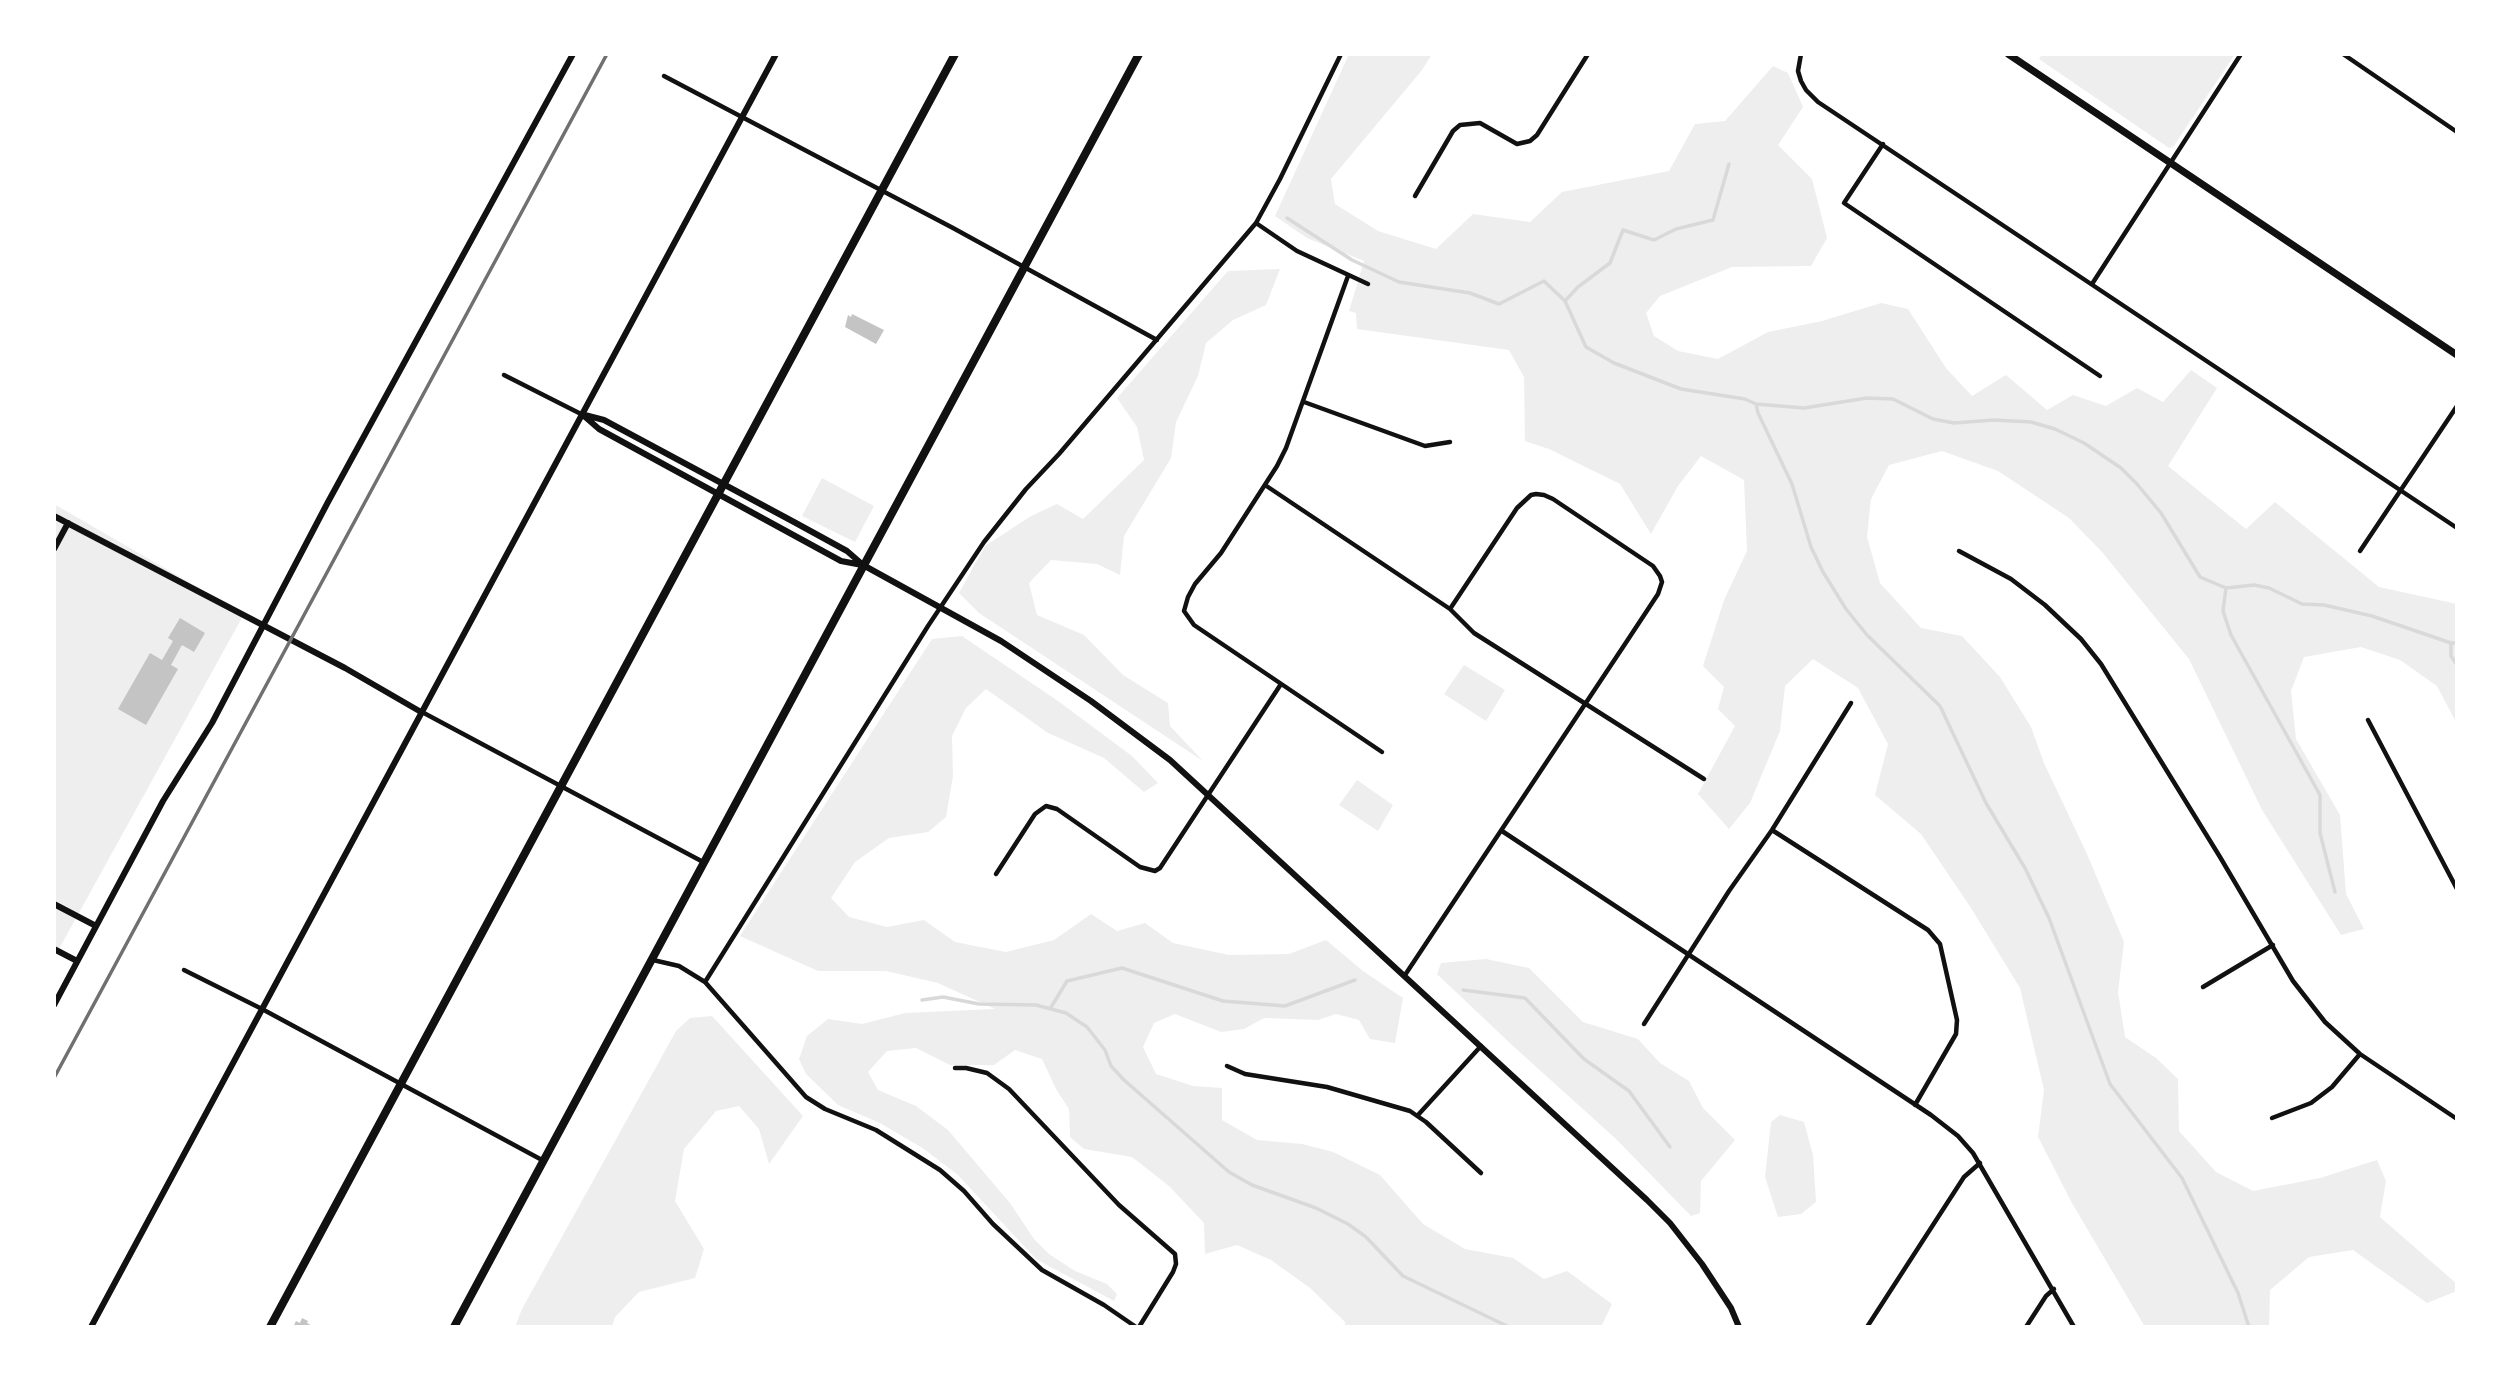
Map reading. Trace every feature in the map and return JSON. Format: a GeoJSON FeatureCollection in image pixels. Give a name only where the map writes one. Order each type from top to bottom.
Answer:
{"type":"FeatureCollection","features":[{"type":"Feature","properties":{"kind":"main road"},"geometry":{"type":"LineString","coordinates":[[270,1327],[955,54]]}},
{"type":"Feature","properties":{"kind":"main road"},"geometry":{"type":"LineString","coordinates":[[453,1327],[1139,54]]}},
{"type":"Feature","properties":{"kind":"main road"},"geometry":{"type":"LineString","coordinates":[[2008,54],[2457,355]]}},
{"type":"Feature","properties":{"kind":"street"},"geometry":{"type":"LineString","coordinates":[[54,1005],[163,801],[212,723],[335,490],[573,54]]}},
{"type":"Feature","properties":{"kind":"street"},"geometry":{"type":"LineString","coordinates":[[91,1327],[776,54]]}},
{"type":"Feature","properties":{"kind":"street"},"geometry":{"type":"LineString","coordinates":[[705,982],[922,637],[985,542],[1026,489],[1256,223],[1280,180],[1341,54]]}},
{"type":"Feature","properties":{"kind":"street"},"geometry":{"type":"LineString","coordinates":[[1415,196],[1453,131],[1460,125],[1480,123],[1517,144],[1530,141],[1537,135],[1588,54]]}},
{"type":"Feature","properties":{"kind":"street"},"geometry":{"type":"LineString","coordinates":[[1801,54],[1798,71],[1801,81],[1811,95],[2457,528]]}},
{"type":"Feature","properties":{"kind":"street"},"geometry":{"type":"LineString","coordinates":[[2092,284],[2241,54]]}},
{"type":"Feature","properties":{"kind":"street"},"geometry":{"type":"LineString","coordinates":[[2343,54],[2457,132]]}},
{"type":"Feature","properties":{"kind":"street"},"geometry":{"type":"LineString","coordinates":[[664,76],[882,190],[1157,340]]}},
{"type":"Feature","properties":{"kind":"street"},"geometry":{"type":"LineString","coordinates":[[1883,144],[1844,203],[2100,376]]}},
{"type":"Feature","properties":{"kind":"street"},"geometry":{"type":"LineString","coordinates":[[1256,223],[1297,251],[1368,284]]}},
{"type":"Feature","properties":{"kind":"street"},"geometry":{"type":"LineString","coordinates":[[1348,276],[1286,448],[1221,553],[1195,584],[1184,611],[1194,625],[1382,752]]}},
{"type":"Feature","properties":{"kind":"street"},"geometry":{"type":"LineString","coordinates":[[504,375],[581,414],[604,420],[847,551],[863,565],[1002,641],[1091,701],[1170,760],[1599,1154],[1670,1223],[1717,1285],[1739,1327]]}},
{"type":"Feature","properties":{"kind":"street"},"geometry":{"type":"LineString","coordinates":[[1304,402],[1425,446],[1450,442]]}},
{"type":"Feature","properties":{"kind":"street"},"geometry":{"type":"LineString","coordinates":[[2360,551],[2457,406]]}},
{"type":"Feature","properties":{"kind":"street"},"geometry":{"type":"LineString","coordinates":[[581,414],[599,429],[842,561],[863,565]]}},
{"type":"Feature","properties":{"kind":"street"},"geometry":{"type":"LineString","coordinates":[[1265,485],[1450,609],[1475,633],[1704,779]]}},
{"type":"Feature","properties":{"kind":"street"},"geometry":{"type":"LineString","coordinates":[[1405,975],[1658,594],[1662,582],[1653,566],[1553,499],[1544,495],[1531,495],[1517,508],[1450,609]]}},
{"type":"Feature","properties":{"kind":"street"},"geometry":{"type":"LineString","coordinates":[[54,516],[705,863]]}},
{"type":"Feature","properties":{"kind":"street"},"geometry":{"type":"LineString","coordinates":[[54,549],[68,523]]}},
{"type":"Feature","properties":{"kind":"street"},"geometry":{"type":"LineString","coordinates":[[1959,551],[2011,579],[2045,605],[2081,639],[2101,664],[2273,945],[2292,981],[2309,1004],[2360,1054],[2457,1119]]}},
{"type":"Feature","properties":{"kind":"street"},"geometry":{"type":"LineString","coordinates":[[996,874],[1035,814],[1046,806],[1057,809],[1140,867],[1155,871],[1165,864],[1281,684]]}},
{"type":"Feature","properties":{"kind":"street"},"geometry":{"type":"LineString","coordinates":[[1644,1024],[1772,830],[1851,704]]}},
{"type":"Feature","properties":{"kind":"street"},"geometry":{"type":"LineString","coordinates":[[2368,720],[2457,889]]}},
{"type":"Feature","properties":{"kind":"street"},"geometry":{"type":"LineString","coordinates":[[1772,830],[1934,934],[1940,944],[1957,1028],[1955,1039],[1915,1105]]}},
{"type":"Feature","properties":{"kind":"street"},"geometry":{"type":"LineString","coordinates":[[1502,831],[1958,1136],[1980,1163],[2074,1327]]}},
{"type":"Feature","properties":{"kind":"street"},"geometry":{"type":"LineString","coordinates":[[54,904],[96,926]]}},
{"type":"Feature","properties":{"kind":"street"},"geometry":{"type":"LineString","coordinates":[[2203,987],[2273,945]]}},
{"type":"Feature","properties":{"kind":"street"},"geometry":{"type":"LineString","coordinates":[[54,949],[77,961]]}},
{"type":"Feature","properties":{"kind":"street"},"geometry":{"type":"LineString","coordinates":[[652,960],[679,966],[705,982],[806,1097],[825,1109],[876,1130],[940,1170],[1042,1270],[1138,1327],[1173,1272],[1175,1254],[1119,1205],[1009,1089],[987,1073],[955,1068]]}},
{"type":"Feature","properties":{"kind":"street"},"geometry":{"type":"LineString","coordinates":[[184,970],[542,1160]]}},
{"type":"Feature","properties":{"kind":"street"},"geometry":{"type":"LineString","coordinates":[[1418,1115],[1481,1046]]}},
{"type":"Feature","properties":{"kind":"street"},"geometry":{"type":"LineString","coordinates":[[2272,1118],[2311,1103],[2332,1087],[2360,1054]]}},
{"type":"Feature","properties":{"kind":"street"},"geometry":{"type":"LineString","coordinates":[[1227,1066],[1245,1074],[1336,1089],[1418,1115],[1481,1173]]}},
{"type":"Feature","properties":{"kind":"street"},"geometry":{"type":"LineString","coordinates":[[1867,1327],[1964,1177],[1980,1163]]}},
{"type":"Feature","properties":{"kind":"street"},"geometry":{"type":"LineString","coordinates":[[2026,1327],[2053,1289]]}},
{"type":"Feature","properties":{"kind":"shaded area"},"geometry":{"type":"Polygon","coordinates":[[[1349,54],[1432,54],[1422,70],[1331,179],[1335,204],[1378,231],[1436,249],[1473,214],[1530,222],[1562,192],[1669,171],[1695,124],[1725,121],[1773,66],[1788,73],[1803,107],[1778,145],[1812,179],[1827,238],[1811,266],[1732,267],[1660,296],[1646,313],[1654,336],[1678,351],[1718,359],[1768,332],[1822,321],[1881,303],[1908,309],[1946,368],[1972,396],[2006,375],[2047,410],[2073,395],[2106,406],[2137,388],[2163,402],[2191,370],[2217,388],[2168,466],[2246,529],[2275,502],[2379,587],[2457,604],[2457,724],[2437,686],[2400,660],[2361,647],[2304,657],[2291,691],[2296,739],[2340,815],[2346,894],[2364,929],[2341,935],[2262,810],[2189,659],[2102,552],[2069,518],[1998,471],[1942,451],[1889,465],[1871,499],[1867,537],[1880,583],[1921,628],[1962,636],[2000,677],[2031,727],[2044,763],[2087,854],[2124,942],[2118,992],[2125,1037],[2156,1058],[2178,1079],[2179,1131],[2216,1172],[2253,1191],[2320,1178],[2377,1160],[2386,1181],[2380,1217],[2457,1284],[2457,1291],[2427,1303],[2353,1250],[2309,1257],[2270,1290],[2269,1327],[2145,1327],[2072,1203],[2038,1137],[2044,1090],[2020,988],[1921,834],[1875,795],[1888,744],[1858,688],[1813,659],[1785,686],[1780,731],[1750,803],[1729,829],[1698,794],[1735,726],[1718,709],[1724,687],[1703,666],[1724,600],[1747,551],[1744,480],[1701,456],[1678,486],[1651,534],[1620,484],[1549,449],[1525,441],[1524,377],[1509,350],[1357,329],[1356,313],[1349,311],[1364,261],[1307,238],[1275,216],[1349,54]]]}},
{"type":"Feature","properties":{"kind":"shaded area"},"geometry":{"type":"Polygon","coordinates":[[[2042,54],[2235,54],[2173,147],[2169,148],[2039,59],[2042,54]]]}},
{"type":"Feature","properties":{"kind":"shaded area"},"geometry":{"type":"Polygon","coordinates":[[[1280,269],[1266,305],[1233,320],[1206,343],[1198,376],[1176,422],[1171,458],[1124,536],[1120,575],[1097,564],[1051,560],[1029,583],[1037,615],[1084,635],[1123,675],[1168,703],[1170,726],[1203,761],[979,613],[959,593],[985,546],[1031,516],[1057,504],[1083,519],[1144,460],[1137,427],[1117,398],[1228,271],[1280,269]]]}},
{"type":"Feature","properties":{"kind":"shaded area"},"geometry":{"type":"Polygon","coordinates":[[[822,478],[874,506],[855,542],[802,516],[822,478]]]}},
{"type":"Feature","properties":{"kind":"shaded area"},"geometry":{"type":"Polygon","coordinates":[[[54,504],[244,614],[54,958],[54,504]]]}},
{"type":"Feature","properties":{"kind":"shaded area"},"geometry":{"type":"Polygon","coordinates":[[[962,636],[1058,701],[1132,756],[1158,783],[1144,792],[1104,758],[1048,733],[986,689],[966,708],[952,736],[953,776],[946,817],[928,832],[889,838],[855,862],[831,898],[849,917],[887,927],[924,920],[955,942],[1006,952],[1054,940],[1091,914],[1117,931],[1145,923],[1173,943],[1229,955],[1289,954],[1326,940],[1363,971],[1403,998],[1395,1043],[1370,1039],[1359,1020],[1336,1014],[1318,1020],[1264,1018],[1244,1029],[1221,1032],[1175,1014],[1154,1023],[1143,1047],[1156,1074],[1193,1086],[1222,1088],[1222,1120],[1257,1140],[1302,1144],[1333,1152],[1380,1175],[1423,1224],[1465,1249],[1513,1258],[1544,1279],[1567,1271],[1612,1304],[1601,1327],[1345,1327],[1345,1322],[1310,1288],[1271,1260],[1237,1245],[1205,1254],[1204,1223],[1169,1186],[1132,1157],[1084,1149],[1070,1137],[1069,1109],[1042,1059],[1015,1050],[994,1065],[950,1065],[916,1048],[887,1051],[868,1072],[878,1090],[916,1106],[948,1130],[1010,1203],[1034,1239],[1049,1254],[1075,1271],[1107,1284],[1117,1294],[1114,1301],[1036,1259],[958,1175],[924,1149],[880,1123],[838,1105],[806,1074],[799,1059],[807,1036],[828,1019],[862,1024],[905,1013],[995,1009],[938,983],[886,971],[818,971],[740,936],[932,639],[962,636]]]}},
{"type":"Feature","properties":{"kind":"shaded area"},"geometry":{"type":"Polygon","coordinates":[[[1464,665],[1505,690],[1486,721],[1444,694],[1464,665]]]}},
{"type":"Feature","properties":{"kind":"shaded area"},"geometry":{"type":"Polygon","coordinates":[[[1357,780],[1393,805],[1378,831],[1339,805],[1357,780]]]}},
{"type":"Feature","properties":{"kind":"shaded area"},"geometry":{"type":"Polygon","coordinates":[[[1486,959],[1529,968],[1583,1022],[1638,1039],[1660,1063],[1689,1081],[1703,1108],[1735,1140],[1701,1181],[1700,1213],[1691,1216],[1615,1138],[1437,974],[1441,963],[1486,959]]]}},
{"type":"Feature","properties":{"kind":"shaded area"},"geometry":{"type":"Polygon","coordinates":[[[712,1016],[803,1116],[769,1164],[759,1129],[739,1106],[716,1111],[684,1149],[675,1201],[704,1249],[695,1278],[639,1292],[615,1317],[612,1327],[515,1327],[522,1309],[676,1031],[690,1018],[712,1016]]]}},
{"type":"Feature","properties":{"kind":"shaded area"},"geometry":{"type":"Polygon","coordinates":[[[1780,1115],[1804,1122],[1813,1155],[1816,1202],[1801,1214],[1778,1217],[1765,1177],[1771,1122],[1780,1115]]]}},
{"type":"Feature","properties":{"kind":"building"},"geometry":{"type":"Polygon","coordinates":[[[852,314],[884,330],[876,344],[845,327],[848,315],[851,317],[852,314]]]}},
{"type":"Feature","properties":{"kind":"building"},"geometry":{"type":"Polygon","coordinates":[[[180,618],[205,633],[194,652],[182,645],[171,665],[178,669],[146,725],[118,709],[150,653],[162,660],[173,641],[168,638],[180,618]]]}},
{"type":"Feature","properties":{"kind":"building"},"geometry":{"type":"Polygon","coordinates":[[[302,1318],[314,1327],[293,1327],[296,1321],[300,1323],[302,1318]]]}},
{"type":"Feature","properties":{"kind":"waterway"},"geometry":{"type":"LineString","coordinates":[[1565,301],[1578,287],[1610,263],[1623,230],[1654,240],[1676,229],[1713,220],[1729,164]]}},
{"type":"Feature","properties":{"kind":"waterway"},"geometry":{"type":"LineString","coordinates":[[1287,218],[1352,260],[1399,282],[1470,293],[1499,304],[1544,281],[1565,301],[1586,347],[1614,363],[1681,389],[1745,399],[1756,404],[1804,408],[1867,398],[1893,399],[1933,419],[1954,423],[1994,420],[2031,422],[2055,429],[2084,443],[2121,468],[2137,484],[2161,513],[2200,577],[2226,588],[2254,585],[2269,588],[2302,604],[2324,605],[2372,616],[2457,643]]}},
{"type":"Feature","properties":{"kind":"waterway"},"geometry":{"type":"LineString","coordinates":[[1756,404],[1792,484],[1811,547],[1823,572],[1846,609],[1867,635],[1940,706],[1986,803],[2025,868],[2049,918],[2110,1084],[2182,1178],[2238,1293],[2249,1327]]}},
{"type":"Feature","properties":{"kind":"waterway"},"geometry":{"type":"LineString","coordinates":[[2226,588],[2223,611],[2231,635],[2320,795],[2320,833],[2335,892]]}},
{"type":"Feature","properties":{"kind":"waterway"},"geometry":{"type":"LineString","coordinates":[[2451,644],[2451,656],[2457,665]]}},
{"type":"Feature","properties":{"kind":"waterway"},"geometry":{"type":"LineString","coordinates":[[1050,1009],[1067,981],[1122,968],[1223,1001],[1285,1006],[1355,980]]}},
{"type":"Feature","properties":{"kind":"waterway"},"geometry":{"type":"LineString","coordinates":[[1463,990],[1525,998],[1584,1059],[1629,1091],[1670,1147]]}},
{"type":"Feature","properties":{"kind":"waterway"},"geometry":{"type":"LineString","coordinates":[[922,1000],[943,997],[979,1004],[1036,1005],[1066,1013],[1087,1027],[1105,1050],[1111,1066],[1124,1080],[1229,1172],[1252,1185],[1316,1208],[1348,1224],[1366,1237],[1403,1276],[1509,1327]]}},
{"type":"Feature","properties":{"kind":"railway"},"geometry":{"type":"LineString","coordinates":[[54,1078],[607,54]]}}]}
